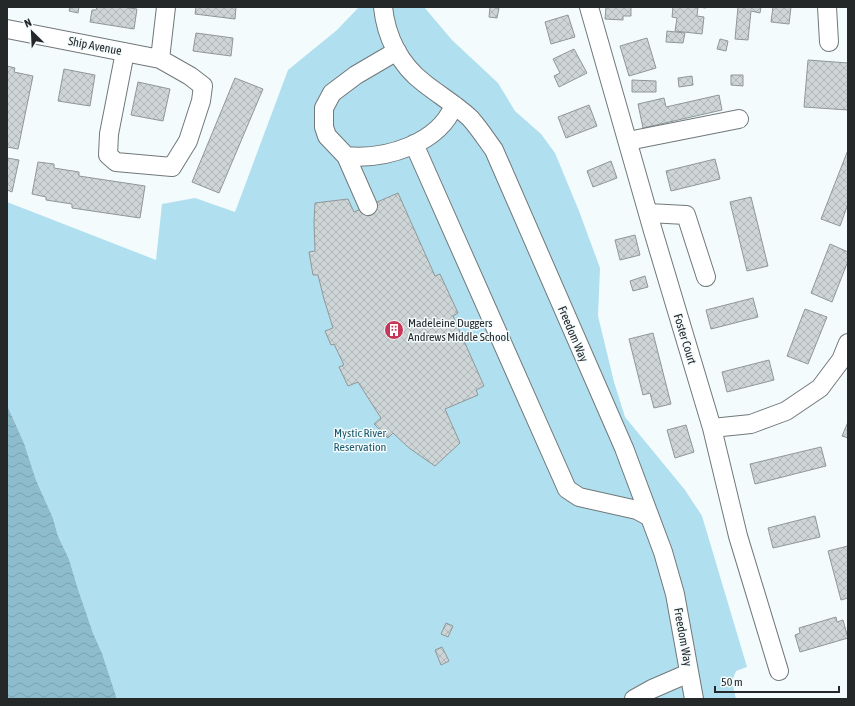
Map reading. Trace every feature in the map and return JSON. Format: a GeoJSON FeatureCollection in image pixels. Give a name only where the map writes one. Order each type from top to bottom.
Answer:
{"type":"FeatureCollection","features":[{"type":"Feature","properties":{"kind":"street"},"geometry":{"type":"LineString","coordinates":[[160,59],[166,7]]}},
{"type":"Feature","properties":{"kind":"street","name":"Freedom Way"},"geometry":{"type":"LineString","coordinates":[[383,7],[388,32],[397,52],[408,69],[423,83],[454,105],[470,119],[494,150],[624,448],[663,552],[675,594],[694,699]]}},
{"type":"Feature","properties":{"kind":"street","name":"Foster Court"},"geometry":{"type":"LineString","coordinates":[[589,7],[712,428],[738,536],[779,671]]}},
{"type":"Feature","properties":{"kind":"street"},"geometry":{"type":"LineString","coordinates":[[827,7],[828,42]]}},
{"type":"Feature","properties":{"kind":"street","name":"Ship Avenue"},"geometry":{"type":"LineString","coordinates":[[7,29],[125,52],[160,59],[190,76],[203,86],[201,101],[188,141],[172,167],[116,162],[108,155],[109,134],[125,52]]}},
{"type":"Feature","properties":{"kind":"street"},"geometry":{"type":"LineString","coordinates":[[368,206],[346,156],[327,136],[324,127],[324,108],[332,93],[356,75],[397,52]]}},
{"type":"Feature","properties":{"kind":"street"},"geometry":{"type":"LineString","coordinates":[[346,156],[360,158],[380,155],[424,140],[439,129],[450,116],[454,105]]}},
{"type":"Feature","properties":{"kind":"street"},"geometry":{"type":"LineString","coordinates":[[628,142],[739,119]]}},
{"type":"Feature","properties":{"kind":"street"},"geometry":{"type":"LineString","coordinates":[[414,144],[567,489],[579,497],[637,510],[650,517]]}},
{"type":"Feature","properties":{"kind":"street"},"geometry":{"type":"LineString","coordinates":[[648,213],[686,215],[706,277]]}},
{"type":"Feature","properties":{"kind":"street"},"geometry":{"type":"LineString","coordinates":[[712,428],[751,424],[786,410],[820,388],[841,360],[848,343]]}},
{"type":"Feature","properties":{"kind":"street"},"geometry":{"type":"LineString","coordinates":[[634,699],[652,689],[689,673]]}},
{"type":"Feature","properties":{"kind":"green space","name":"Mystic River Reservation"},"geometry":{"type":"Polygon","coordinates":[[[359,7],[424,7],[452,40],[498,83],[515,111],[541,134],[555,153],[579,211],[600,268],[598,316],[614,382],[625,417],[685,490],[702,516],[747,667],[736,671],[732,681],[736,699],[117,699],[102,653],[93,633],[69,559],[58,536],[53,518],[36,480],[24,443],[7,405],[7,202],[156,260],[162,204],[195,198],[235,212],[288,70],[337,30],[359,7]]]}},
{"type":"Feature","properties":{"kind":"water"},"geometry":{"type":"Polygon","coordinates":[[[7,405],[24,443],[36,480],[53,518],[58,536],[69,559],[93,633],[102,653],[117,699],[7,699],[7,405]]]}},
{"type":"Feature","properties":{"kind":"building"},"geometry":{"type":"Polygon","coordinates":[[[70,7],[79,7],[78,13],[69,11],[70,7]]]}},
{"type":"Feature","properties":{"kind":"building"},"geometry":{"type":"Polygon","coordinates":[[[97,7],[123,7],[137,9],[134,29],[90,22],[92,10],[96,10],[97,7]]]}},
{"type":"Feature","properties":{"kind":"building"},"geometry":{"type":"Polygon","coordinates":[[[196,7],[236,7],[235,19],[195,14],[196,7]]]}},
{"type":"Feature","properties":{"kind":"building"},"geometry":{"type":"Polygon","coordinates":[[[490,7],[499,8],[497,18],[489,17],[490,7]]]}},
{"type":"Feature","properties":{"kind":"building"},"geometry":{"type":"Polygon","coordinates":[[[606,7],[631,7],[631,16],[623,16],[623,20],[605,19],[606,7]]]}},
{"type":"Feature","properties":{"kind":"building"},"geometry":{"type":"Polygon","coordinates":[[[673,7],[698,7],[697,16],[704,17],[702,34],[675,31],[677,18],[672,17],[673,7]]]}},
{"type":"Feature","properties":{"kind":"building"},"geometry":{"type":"Polygon","coordinates":[[[738,7],[761,7],[760,13],[751,11],[748,40],[735,39],[738,7]]]}},
{"type":"Feature","properties":{"kind":"building"},"geometry":{"type":"Polygon","coordinates":[[[773,7],[791,7],[789,24],[771,22],[773,7]]]}},
{"type":"Feature","properties":{"kind":"building"},"geometry":{"type":"Polygon","coordinates":[[[568,15],[575,37],[551,44],[545,22],[568,15]]]}},
{"type":"Feature","properties":{"kind":"building"},"geometry":{"type":"Polygon","coordinates":[[[667,31],[685,33],[683,43],[666,42],[667,31]]]}},
{"type":"Feature","properties":{"kind":"building"},"geometry":{"type":"Polygon","coordinates":[[[196,33],[233,38],[231,56],[193,51],[196,33]]]}},
{"type":"Feature","properties":{"kind":"building"},"geometry":{"type":"Polygon","coordinates":[[[647,38],[656,68],[629,76],[620,46],[647,38]]]}},
{"type":"Feature","properties":{"kind":"building"},"geometry":{"type":"Polygon","coordinates":[[[720,39],[728,41],[726,51],[717,49],[720,39]]]}},
{"type":"Feature","properties":{"kind":"building"},"geometry":{"type":"Polygon","coordinates":[[[574,49],[587,73],[559,87],[554,76],[560,73],[553,59],[574,49]]]}},
{"type":"Feature","properties":{"kind":"building"},"geometry":{"type":"Polygon","coordinates":[[[808,60],[848,63],[848,110],[804,107],[808,60]]]}},
{"type":"Feature","properties":{"kind":"building"},"geometry":{"type":"Polygon","coordinates":[[[7,66],[15,68],[14,72],[33,76],[18,149],[7,147],[7,66]]]}},
{"type":"Feature","properties":{"kind":"building"},"geometry":{"type":"Polygon","coordinates":[[[64,69],[95,75],[90,106],[58,101],[64,69]]]}},
{"type":"Feature","properties":{"kind":"building"},"geometry":{"type":"Polygon","coordinates":[[[731,75],[743,75],[743,86],[731,85],[731,75]]]}},
{"type":"Feature","properties":{"kind":"building"},"geometry":{"type":"Polygon","coordinates":[[[692,76],[693,85],[679,87],[678,78],[692,76]]]}},
{"type":"Feature","properties":{"kind":"building"},"geometry":{"type":"Polygon","coordinates":[[[235,78],[263,89],[219,193],[192,182],[235,78]]]}},
{"type":"Feature","properties":{"kind":"building"},"geometry":{"type":"Polygon","coordinates":[[[632,80],[656,81],[656,92],[632,92],[632,80]]]}},
{"type":"Feature","properties":{"kind":"building"},"geometry":{"type":"Polygon","coordinates":[[[138,82],[170,89],[163,121],[131,115],[138,82]]]}},
{"type":"Feature","properties":{"kind":"building"},"geometry":{"type":"Polygon","coordinates":[[[719,95],[722,110],[643,128],[638,104],[664,98],[666,107],[719,95]]]}},
{"type":"Feature","properties":{"kind":"building"},"geometry":{"type":"Polygon","coordinates":[[[589,105],[597,126],[566,138],[558,117],[589,105]]]}},
{"type":"Feature","properties":{"kind":"building"},"geometry":{"type":"Polygon","coordinates":[[[848,150],[848,204],[840,226],[821,219],[848,150]]]}},
{"type":"Feature","properties":{"kind":"building"},"geometry":{"type":"Polygon","coordinates":[[[7,158],[19,160],[12,192],[7,190],[7,158]]]}},
{"type":"Feature","properties":{"kind":"building"},"geometry":{"type":"Polygon","coordinates":[[[715,159],[720,179],[671,191],[666,171],[715,159]]]}},
{"type":"Feature","properties":{"kind":"building"},"geometry":{"type":"Polygon","coordinates":[[[611,161],[617,178],[593,187],[587,171],[611,161]]]}},
{"type":"Feature","properties":{"kind":"building"},"geometry":{"type":"Polygon","coordinates":[[[38,162],[54,164],[54,168],[79,172],[79,176],[145,186],[140,218],[72,208],[72,204],[46,200],[46,197],[32,194],[38,162]]]}},
{"type":"Feature","properties":{"kind":"building","name":"Madeleine Duggers Andrews Middle School"},"geometry":{"type":"Polygon","coordinates":[[[398,193],[435,276],[440,274],[458,313],[453,316],[484,386],[476,390],[478,395],[445,409],[460,443],[435,466],[409,448],[393,433],[388,438],[374,424],[381,418],[358,382],[348,386],[339,367],[344,365],[334,344],[331,345],[325,331],[333,328],[318,275],[313,275],[309,252],[315,251],[315,203],[348,199],[354,212],[398,193]]]}},
{"type":"Feature","properties":{"kind":"building"},"geometry":{"type":"Polygon","coordinates":[[[751,197],[768,266],[747,271],[730,202],[751,197]]]}},
{"type":"Feature","properties":{"kind":"building"},"geometry":{"type":"Polygon","coordinates":[[[635,235],[640,255],[620,260],[615,240],[635,235]]]}},
{"type":"Feature","properties":{"kind":"building"},"geometry":{"type":"Polygon","coordinates":[[[830,244],[848,252],[848,261],[832,302],[811,293],[830,244]]]}},
{"type":"Feature","properties":{"kind":"building"},"geometry":{"type":"Polygon","coordinates":[[[645,276],[648,287],[633,291],[630,281],[645,276]]]}},
{"type":"Feature","properties":{"kind":"building"},"geometry":{"type":"Polygon","coordinates":[[[753,298],[758,317],[711,329],[706,310],[753,298]]]}},
{"type":"Feature","properties":{"kind":"building"},"geometry":{"type":"Polygon","coordinates":[[[805,309],[827,317],[808,364],[787,356],[805,309]]]}},
{"type":"Feature","properties":{"kind":"building"},"geometry":{"type":"Polygon","coordinates":[[[653,333],[671,404],[654,408],[650,393],[643,395],[629,339],[653,333]]]}},
{"type":"Feature","properties":{"kind":"building"},"geometry":{"type":"Polygon","coordinates":[[[769,360],[774,380],[727,392],[722,372],[769,360]]]}},
{"type":"Feature","properties":{"kind":"building"},"geometry":{"type":"Polygon","coordinates":[[[848,422],[848,438],[842,436],[848,422]]]}},
{"type":"Feature","properties":{"kind":"building"},"geometry":{"type":"Polygon","coordinates":[[[686,425],[694,452],[675,458],[667,430],[686,425]]]}},
{"type":"Feature","properties":{"kind":"building"},"geometry":{"type":"Polygon","coordinates":[[[821,447],[826,466],[755,484],[750,464],[821,447]]]}},
{"type":"Feature","properties":{"kind":"building"},"geometry":{"type":"Polygon","coordinates":[[[815,516],[820,537],[773,548],[768,528],[815,516]]]}},
{"type":"Feature","properties":{"kind":"building"},"geometry":{"type":"Polygon","coordinates":[[[848,546],[848,598],[841,600],[828,551],[848,546]]]}},
{"type":"Feature","properties":{"kind":"building"},"geometry":{"type":"Polygon","coordinates":[[[836,617],[837,622],[843,620],[848,638],[800,652],[795,635],[800,633],[799,628],[836,617]]]}},
{"type":"Feature","properties":{"kind":"building"},"geometry":{"type":"Polygon","coordinates":[[[446,623],[453,626],[448,637],[441,634],[446,623]]]}},
{"type":"Feature","properties":{"kind":"building"},"geometry":{"type":"Polygon","coordinates":[[[442,647],[449,661],[441,665],[435,650],[442,647]]]}},
{"type":"Feature","properties":{"kind":"place","name":"Madeleine Duggers Andrews Middle School"},"geometry":{"type":"Point","coordinates":[394,330]}}]}
